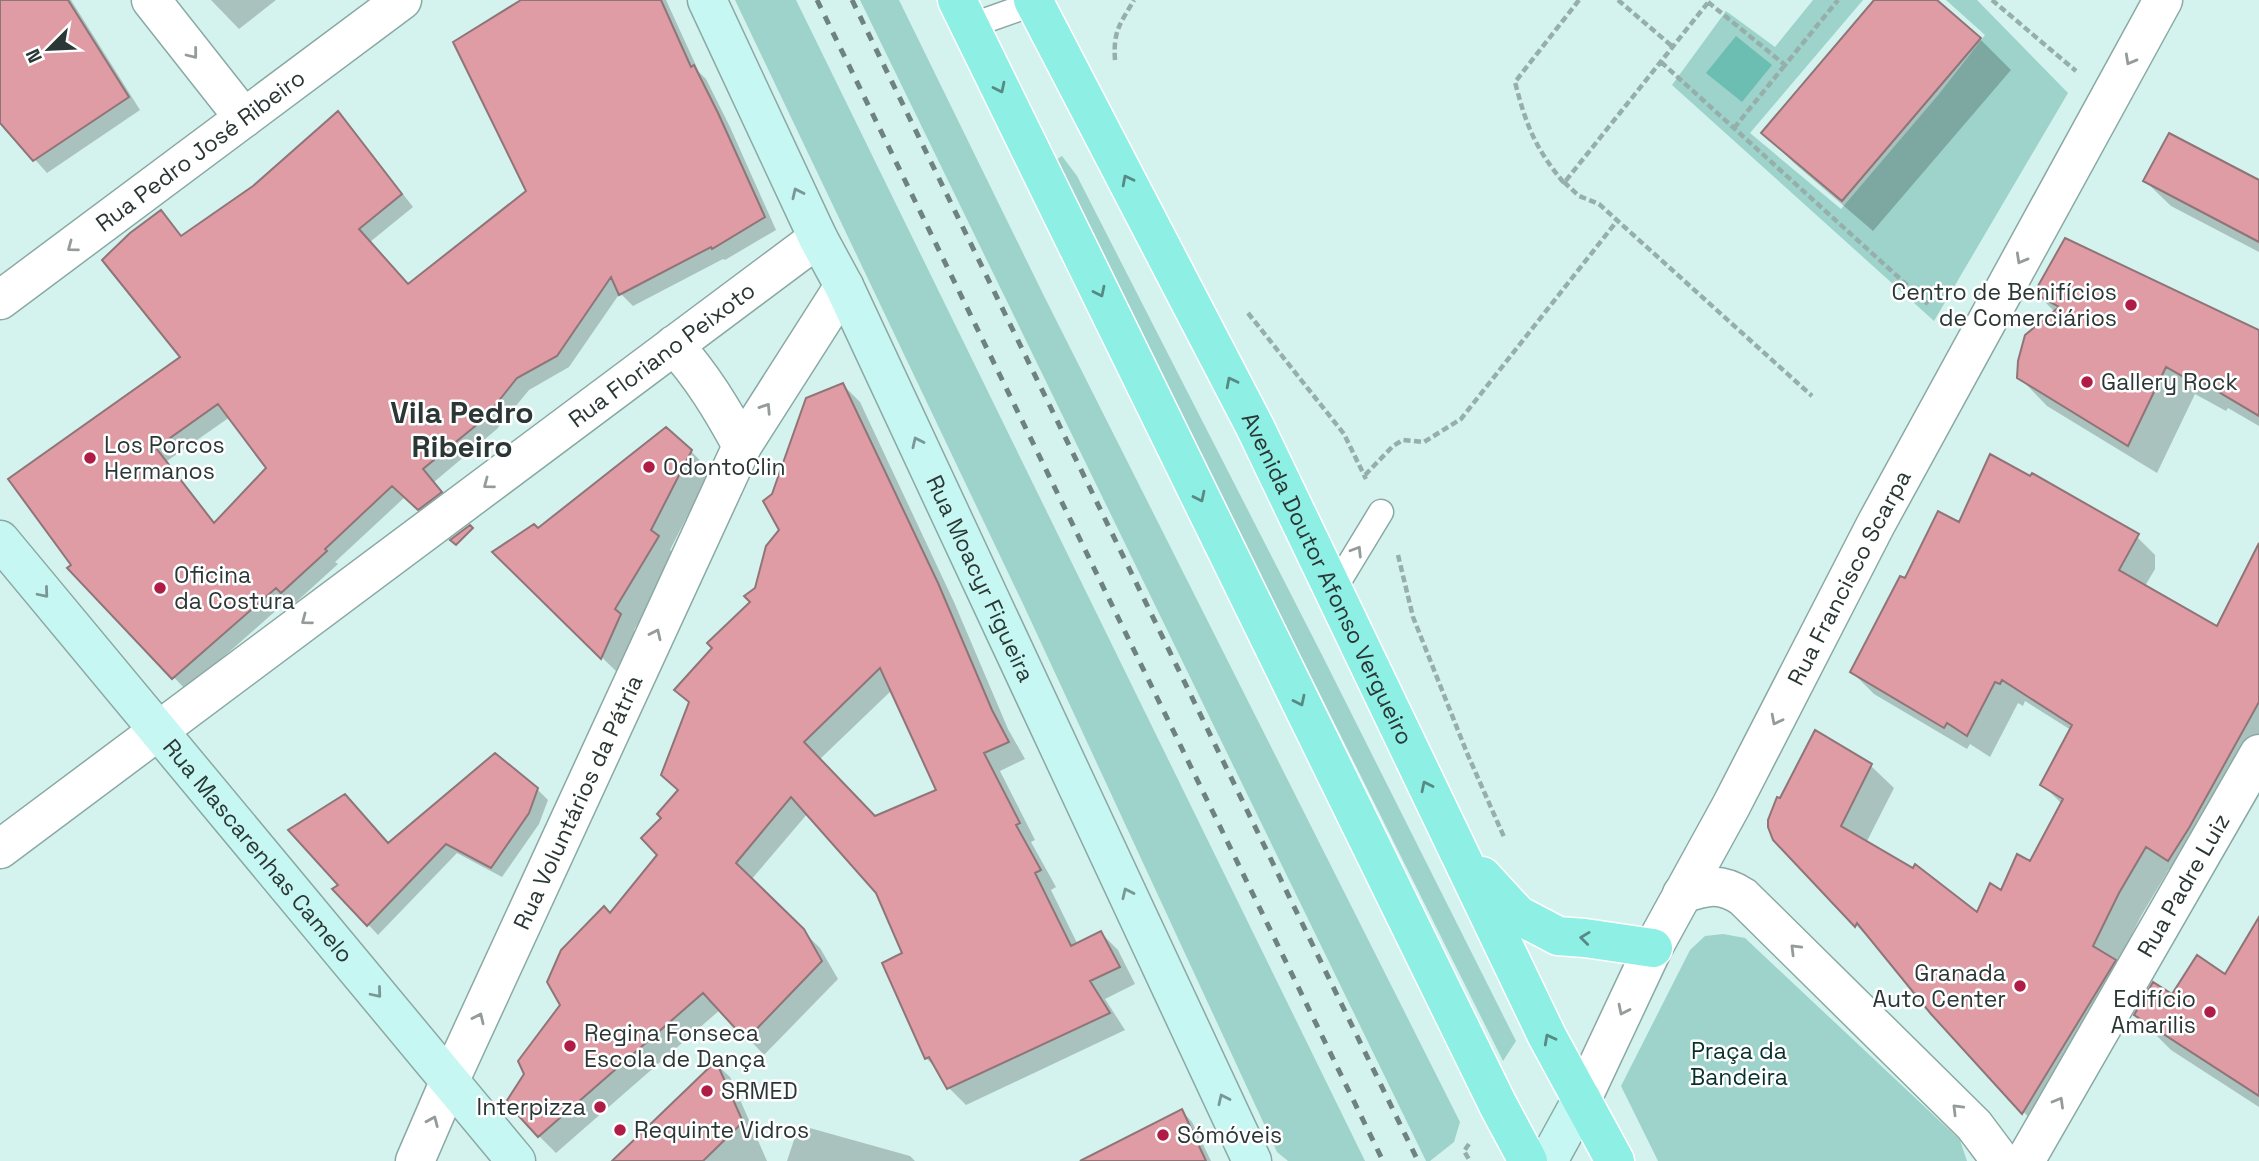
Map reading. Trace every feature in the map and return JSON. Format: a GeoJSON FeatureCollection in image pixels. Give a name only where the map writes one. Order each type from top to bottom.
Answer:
{"type":"FeatureCollection","features":[{"type":"Feature","properties":{"kind":"main road","name":"Rua Moacyr Figueira"},"geometry":{"type":"LineString","coordinates":[[708,0],[1252,1161]]}},
{"type":"Feature","properties":{"kind":"main road","name":"Avenida Doutor Afonso Vergueiro"},"geometry":{"type":"LineString","coordinates":[[1035,1],[1255,427],[1547,1036],[1615,1161]]}},
{"type":"Feature","properties":{"kind":"main road"},"geometry":{"type":"LineString","coordinates":[[964,13],[1498,1105],[1528,1161]]}},
{"type":"Feature","properties":{"kind":"main road","name":"Rua Mascarenhas Camelo"},"geometry":{"type":"LineString","coordinates":[[0,540],[516,1161]]}},
{"type":"Feature","properties":{"kind":"main road"},"geometry":{"type":"LineString","coordinates":[[1455,848],[1518,915],[1558,936],[1653,948]]}},
{"type":"Feature","properties":{"kind":"main road","name":"Rua Francisco Scarpa"},"geometry":{"type":"LineString","coordinates":[[1548,1161],[1582,1099]]}},
{"type":"Feature","properties":{"kind":"street"},"geometry":{"type":"LineString","coordinates":[[151,0],[244,118]]}},
{"type":"Feature","properties":{"kind":"street","name":"Rua Pedro José Ribeiro"},"geometry":{"type":"LineString","coordinates":[[0,300],[401,0]]}},
{"type":"Feature","properties":{"kind":"street","name":"Rua Francisco Scarpa"},"geometry":{"type":"LineString","coordinates":[[1582,1099],[1653,948],[1731,806],[1876,524],[2163,0]]}},
{"type":"Feature","properties":{"kind":"street","name":"Rua Floriano Peixoto"},"geometry":{"type":"LineString","coordinates":[[0,849],[818,238]]}},
{"type":"Feature","properties":{"kind":"street","name":"Rua Voluntários da Pátria"},"geometry":{"type":"LineString","coordinates":[[415,1161],[742,446],[844,286]]}},
{"type":"Feature","properties":{"kind":"street"},"geometry":{"type":"LineString","coordinates":[[674,345],[695,368],[718,402],[742,446]]}},
{"type":"Feature","properties":{"kind":"street","name":"Rua Padre Luiz"},"geometry":{"type":"LineString","coordinates":[[2025,1161],[2259,754]]}},
{"type":"Feature","properties":{"kind":"street"},"geometry":{"type":"LineString","coordinates":[[1682,894],[1708,886],[1730,889],[1743,897],[1974,1125],[2001,1161]]}},
{"type":"Feature","properties":{"kind":"lane"},"geometry":{"type":"LineString","coordinates":[[964,13],[1035,1]]}},
{"type":"Feature","properties":{"kind":"lane"},"geometry":{"type":"LineString","coordinates":[[1333,591],[1381,512]]}},
{"type":"Feature","properties":{"kind":"path"},"geometry":{"type":"LineString","coordinates":[[1578,0],[1515,82],[1523,115],[1535,144],[1547,163],[1579,196],[1599,204],[1812,396]]}},
{"type":"Feature","properties":{"kind":"path"},"geometry":{"type":"LineString","coordinates":[[1618,0],[1673,47]]}},
{"type":"Feature","properties":{"kind":"path"},"geometry":{"type":"LineString","coordinates":[[1734,128],[1838,0]]}},
{"type":"Feature","properties":{"kind":"path"},"geometry":{"type":"LineString","coordinates":[[1992,0],[2109,98]]}},
{"type":"Feature","properties":{"kind":"path"},"geometry":{"type":"LineString","coordinates":[[1565,181],[1709,1],[1785,65]]}},
{"type":"Feature","properties":{"kind":"path"},"geometry":{"type":"LineString","coordinates":[[1661,62],[1928,304]]}},
{"type":"Feature","properties":{"kind":"path"},"geometry":{"type":"LineString","coordinates":[[1365,475],[1393,446],[1403,440],[1424,442],[1461,419],[1617,220]]}},
{"type":"Feature","properties":{"kind":"path"},"geometry":{"type":"LineString","coordinates":[[1464,1151],[1469,1161]]}},
{"type":"Feature","properties":{"kind":"green space"},"geometry":{"type":"Polygon","coordinates":[[[735,0],[796,0],[1365,1161],[1288,1161],[1277,1152],[1024,606],[735,0]]]}},
{"type":"Feature","properties":{"kind":"green space"},"geometry":{"type":"Polygon","coordinates":[[[860,0],[899,0],[1044,296],[1460,1122],[1454,1142],[1430,1161],[1426,1161],[860,0]]]}},
{"type":"Feature","properties":{"kind":"green space"},"geometry":{"type":"Polygon","coordinates":[[[1813,0],[1863,0],[1750,133],[1841,209],[1939,94],[1985,35],[1946,0],[1977,0],[2068,93],[1934,321],[1672,85],[1726,11],[1775,47],[1813,0]]]}},
{"type":"Feature","properties":{"kind":"green space"},"geometry":{"type":"Polygon","coordinates":[[[1062,156],[1077,176],[1516,1041],[1503,1061],[1054,161],[1062,156]]]}},
{"type":"Feature","properties":{"kind":"green space","name":"Praça da Bandeira"},"geometry":{"type":"Polygon","coordinates":[[[1723,934],[1745,938],[1960,1140],[1967,1161],[1658,1161],[1621,1086],[1690,950],[1705,936],[1723,934]]]}},
{"type":"Feature","properties":{"kind":"shaded area"},"geometry":{"type":"Polygon","coordinates":[[[1736,36],[1772,65],[1742,102],[1706,73],[1736,36]]]}},
{"type":"Feature","properties":{"kind":"building"},"geometry":{"type":"Polygon","coordinates":[[[0,0],[68,0],[129,97],[33,161],[0,123],[0,0]]]}},
{"type":"Feature","properties":{"kind":"building"},"geometry":{"type":"Polygon","coordinates":[[[521,0],[661,0],[691,67],[694,65],[718,113],[765,217],[712,249],[711,247],[619,295],[611,277],[557,356],[517,378],[485,418],[423,469],[442,492],[418,510],[392,486],[281,593],[276,588],[172,679],[67,568],[71,565],[8,479],[180,357],[102,260],[130,233],[161,210],[181,236],[253,186],[338,111],[402,194],[359,229],[408,284],[526,191],[453,42],[521,0]],[[218,404],[156,448],[214,523],[266,468],[218,404]]]}},
{"type":"Feature","properties":{"kind":"building"},"geometry":{"type":"Polygon","coordinates":[[[1874,0],[1937,0],[1981,38],[1842,201],[1761,133],[1874,0]]]}},
{"type":"Feature","properties":{"kind":"building"},"geometry":{"type":"Polygon","coordinates":[[[2169,133],[2259,180],[2259,242],[2143,181],[2169,133]]]}},
{"type":"Feature","properties":{"kind":"building"},"geometry":{"type":"Polygon","coordinates":[[[2065,238],[2259,330],[2259,416],[2200,381],[2198,385],[2166,367],[2128,446],[2017,378],[2018,361],[2025,335],[2059,307],[2034,293],[2065,238]]]}},
{"type":"Feature","properties":{"kind":"building"},"geometry":{"type":"Polygon","coordinates":[[[843,383],[938,583],[992,710],[1009,742],[984,753],[1020,823],[1016,825],[1041,870],[1035,873],[1071,946],[1101,931],[1120,967],[1090,981],[1110,1013],[947,1089],[929,1057],[925,1059],[882,963],[902,953],[876,893],[791,797],[736,863],[804,929],[822,961],[746,1040],[703,993],[538,1137],[506,1102],[524,1074],[518,1061],[560,1005],[547,982],[561,950],[604,906],[610,913],[657,855],[641,838],[661,818],[657,814],[678,790],[661,775],[689,702],[674,690],[712,648],[707,643],[750,602],[744,596],[755,588],[766,546],[779,530],[763,501],[772,494],[806,398],[843,383]],[[880,668],[804,742],[875,816],[936,790],[880,668]]]}},
{"type":"Feature","properties":{"kind":"building"},"geometry":{"type":"Polygon","coordinates":[[[666,427],[692,450],[651,530],[659,536],[615,609],[621,614],[601,659],[492,552],[534,524],[538,528],[666,427]]]}},
{"type":"Feature","properties":{"kind":"building"},"geometry":{"type":"Polygon","coordinates":[[[1990,454],[2030,476],[2032,473],[2139,534],[2119,570],[2217,626],[2259,543],[2259,702],[2168,861],[2146,847],[2119,893],[2093,946],[2116,960],[2022,1114],[1931,1014],[1857,923],[1855,927],[1773,840],[1768,827],[1777,797],[1780,798],[1815,730],[1872,764],[1841,826],[1913,868],[1915,864],[1977,912],[1990,883],[2001,890],[2017,854],[2030,861],[2063,799],[2040,785],[2072,725],[2002,680],[2000,684],[1995,682],[1967,736],[1947,723],[1944,728],[1850,672],[1900,576],[1905,578],[1938,511],[1959,522],[1990,454]]]}},
{"type":"Feature","properties":{"kind":"building"},"geometry":{"type":"Polygon","coordinates":[[[470,525],[473,528],[456,545],[450,540],[470,525]]]}},
{"type":"Feature","properties":{"kind":"building"},"geometry":{"type":"Polygon","coordinates":[[[495,753],[538,788],[529,813],[491,868],[446,844],[367,926],[332,889],[338,885],[288,830],[345,794],[388,843],[495,753]]]}},
{"type":"Feature","properties":{"kind":"building","name":"Edifício Amarilis"},"geometry":{"type":"Polygon","coordinates":[[[2259,917],[2259,1096],[2134,1015],[2153,982],[2172,994],[2197,955],[2225,974],[2259,917]]]}},
{"type":"Feature","properties":{"kind":"building","name":"SRMED"},"geometry":{"type":"Polygon","coordinates":[[[716,1061],[743,1122],[703,1161],[612,1161],[716,1061]]]}},
{"type":"Feature","properties":{"kind":"building","name":"Sómóveis"},"geometry":{"type":"Polygon","coordinates":[[[1182,1109],[1206,1161],[1080,1161],[1182,1109]]]}},
{"type":"Feature","properties":{"kind":"railway"},"geometry":{"type":"LineString","coordinates":[[817,0],[1383,1161]]}},
{"type":"Feature","properties":{"kind":"railway"},"geometry":{"type":"LineString","coordinates":[[852,0],[1418,1161]]}},
{"type":"Feature","properties":{"kind":"place","name":"Centro de Benifícios de Comerciários"},"geometry":{"type":"Point","coordinates":[2131,305]}},
{"type":"Feature","properties":{"kind":"place","name":"Gallery Rock"},"geometry":{"type":"Point","coordinates":[2087,382]}},
{"type":"Feature","properties":{"kind":"place","name":"Los Porcos Hermanos"},"geometry":{"type":"Point","coordinates":[90,458]}},
{"type":"Feature","properties":{"kind":"place","name":"OdontoClin"},"geometry":{"type":"Point","coordinates":[649,467]}},
{"type":"Feature","properties":{"kind":"place","name":"Oficina da Costura"},"geometry":{"type":"Point","coordinates":[160,588]}},
{"type":"Feature","properties":{"kind":"place","name":"Granada Auto Center"},"geometry":{"type":"Point","coordinates":[2020,986]}},
{"type":"Feature","properties":{"kind":"place","name":"Edifício Amarilis"},"geometry":{"type":"Point","coordinates":[2210,1012]}},
{"type":"Feature","properties":{"kind":"place","name":"Regina Fonseca Escola de Dança"},"geometry":{"type":"Point","coordinates":[570,1046]}},
{"type":"Feature","properties":{"kind":"place","name":"SRMED"},"geometry":{"type":"Point","coordinates":[707,1091]}},
{"type":"Feature","properties":{"kind":"place","name":"Interpizza"},"geometry":{"type":"Point","coordinates":[600,1107]}},
{"type":"Feature","properties":{"kind":"place","name":"Requinte Vidros"},"geometry":{"type":"Point","coordinates":[620,1130]}},
{"type":"Feature","properties":{"kind":"place","name":"Sómóveis"},"geometry":{"type":"Point","coordinates":[1163,1135]}},
{"type":"Feature","properties":{"kind":"district","name":"Vila Pedro Ribeiro"},"geometry":{"type":"Point","coordinates":[462,429]}}]}
